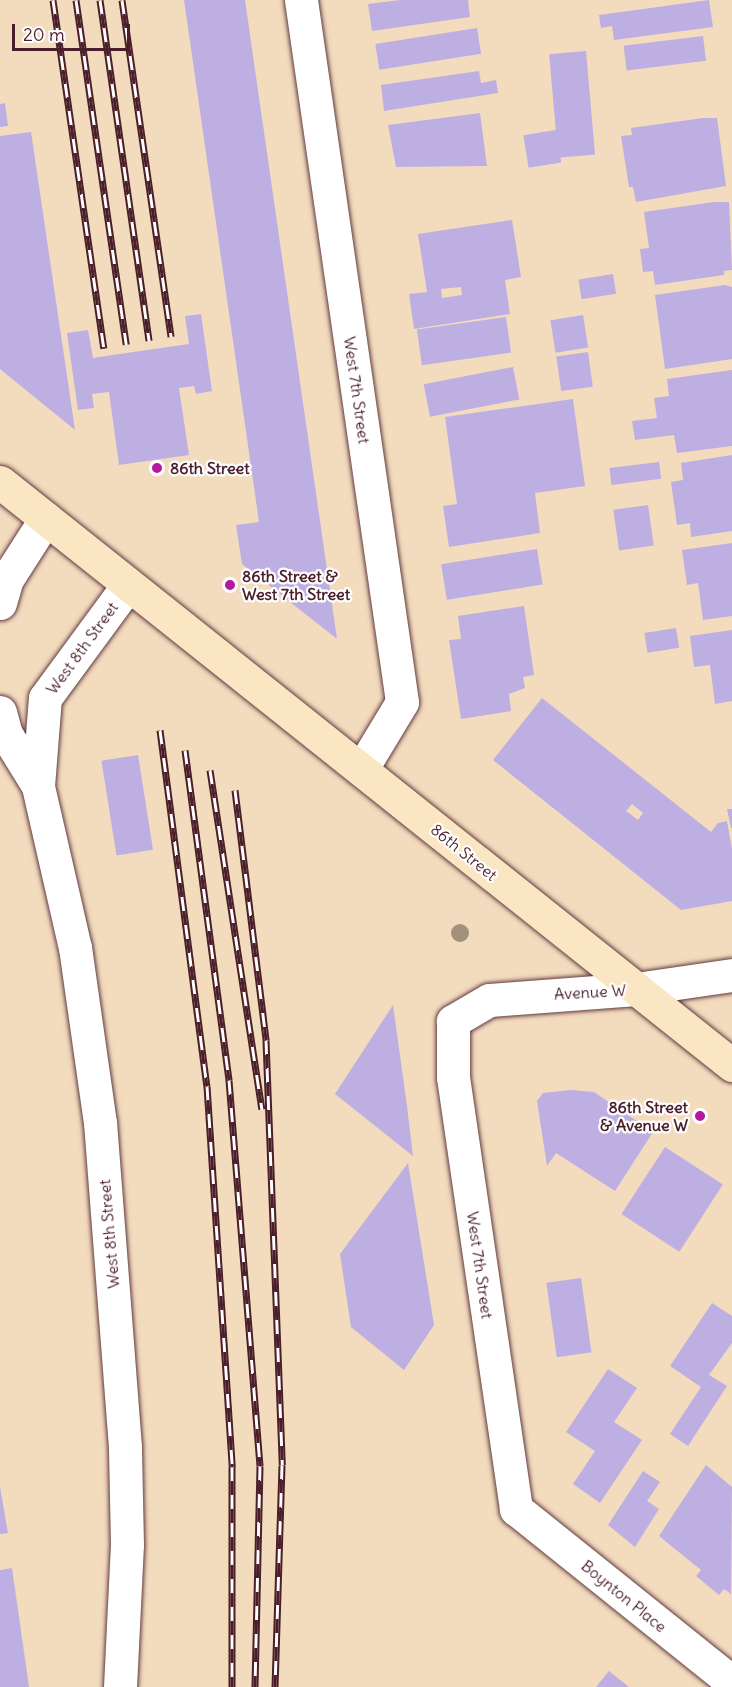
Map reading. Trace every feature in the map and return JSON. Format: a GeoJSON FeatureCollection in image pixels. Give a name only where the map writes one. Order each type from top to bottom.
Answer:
{"type":"FeatureCollection","features":[{"type":"Feature","properties":{"kind":"main road","name":"86th Street"},"geometry":{"type":"LineString","coordinates":[[0,482],[732,1065]]}},
{"type":"Feature","properties":{"kind":"street","name":"West 7th Street"},"geometry":{"type":"LineString","coordinates":[[301,0],[402,702],[362,770]]}},
{"type":"Feature","properties":{"kind":"street"},"geometry":{"type":"LineString","coordinates":[[0,603],[7,579],[46,518]]}},
{"type":"Feature","properties":{"kind":"street","name":"West 8th Street"},"geometry":{"type":"LineString","coordinates":[[120,1687],[127,1545],[125,1448],[101,1134],[75,948],[38,786],[45,698],[128,585]]}},
{"type":"Feature","properties":{"kind":"street","name":"West 8th Street"},"geometry":{"type":"LineString","coordinates":[[0,712],[6,734],[38,786]]}},
{"type":"Feature","properties":{"kind":"street","name":"Avenue W"},"geometry":{"type":"LineString","coordinates":[[453,1021],[489,1000],[636,989],[732,975]]}},
{"type":"Feature","properties":{"kind":"street","name":"West 7th Street"},"geometry":{"type":"LineString","coordinates":[[453,1021],[453,1077],[516,1509]]}},
{"type":"Feature","properties":{"kind":"street","name":"Boynton Place"},"geometry":{"type":"LineString","coordinates":[[516,1509],[732,1682]]}},
{"type":"Feature","properties":{"kind":"building"},"geometry":{"type":"Polygon","coordinates":[[[184,0],[245,0],[337,639],[242,564],[236,525],[259,522],[184,0]]]}},
{"type":"Feature","properties":{"kind":"building"},"geometry":{"type":"Polygon","coordinates":[[[400,0],[468,0],[470,17],[372,31],[368,4],[400,0]]]}},
{"type":"Feature","properties":{"kind":"building"},"geometry":{"type":"Polygon","coordinates":[[[709,0],[713,27],[614,40],[612,26],[601,28],[599,15],[709,0]]]}},
{"type":"Feature","properties":{"kind":"building"},"geometry":{"type":"Polygon","coordinates":[[[477,28],[481,54],[379,70],[375,44],[477,28]]]}},
{"type":"Feature","properties":{"kind":"building"},"geometry":{"type":"Polygon","coordinates":[[[703,36],[706,61],[627,71],[624,46],[703,36]]]}},
{"type":"Feature","properties":{"kind":"building"},"geometry":{"type":"Polygon","coordinates":[[[586,51],[595,155],[558,158],[549,54],[586,51]]]}},
{"type":"Feature","properties":{"kind":"building"},"geometry":{"type":"Polygon","coordinates":[[[479,71],[481,83],[496,80],[498,93],[384,111],[381,85],[479,71]]]}},
{"type":"Feature","properties":{"kind":"building"},"geometry":{"type":"Polygon","coordinates":[[[5,103],[8,126],[0,127],[0,104],[5,103]]]}},
{"type":"Feature","properties":{"kind":"building"},"geometry":{"type":"Polygon","coordinates":[[[480,113],[487,166],[396,167],[388,125],[480,113]]]}},
{"type":"Feature","properties":{"kind":"building"},"geometry":{"type":"Polygon","coordinates":[[[717,118],[726,186],[636,202],[633,187],[629,187],[621,136],[632,135],[631,128],[717,118]]]}},
{"type":"Feature","properties":{"kind":"building"},"geometry":{"type":"Polygon","coordinates":[[[556,130],[561,163],[529,168],[523,135],[556,130]]]}},
{"type":"Feature","properties":{"kind":"building"},"geometry":{"type":"Polygon","coordinates":[[[31,132],[75,430],[0,369],[0,136],[31,132]]]}},
{"type":"Feature","properties":{"kind":"building"},"geometry":{"type":"Polygon","coordinates":[[[729,202],[732,270],[724,271],[724,275],[655,285],[653,271],[643,272],[640,249],[649,248],[644,212],[729,202]]]}},
{"type":"Feature","properties":{"kind":"building"},"geometry":{"type":"Polygon","coordinates":[[[512,220],[521,277],[505,280],[510,314],[414,329],[409,294],[427,292],[418,234],[512,220]],[[461,287],[441,289],[442,298],[462,295],[461,287]]]}},
{"type":"Feature","properties":{"kind":"building"},"geometry":{"type":"Polygon","coordinates":[[[613,274],[616,294],[582,299],[578,279],[613,274]]]}},
{"type":"Feature","properties":{"kind":"building"},"geometry":{"type":"Polygon","coordinates":[[[725,285],[732,287],[732,359],[665,369],[655,295],[725,285]]]}},
{"type":"Feature","properties":{"kind":"building"},"geometry":{"type":"Polygon","coordinates":[[[201,314],[212,391],[196,394],[194,386],[179,388],[189,455],[119,465],[109,392],[92,394],[94,408],[78,410],[67,333],[88,330],[93,358],[189,344],[185,316],[201,314]]]}},
{"type":"Feature","properties":{"kind":"building"},"geometry":{"type":"Polygon","coordinates":[[[583,315],[588,348],[556,353],[550,320],[583,315]]]}},
{"type":"Feature","properties":{"kind":"building"},"geometry":{"type":"Polygon","coordinates":[[[506,317],[511,353],[422,365],[417,330],[506,317]]]}},
{"type":"Feature","properties":{"kind":"building"},"geometry":{"type":"Polygon","coordinates":[[[588,352],[593,387],[561,391],[556,356],[588,352]]]}},
{"type":"Feature","properties":{"kind":"building"},"geometry":{"type":"Polygon","coordinates":[[[513,367],[519,399],[430,417],[424,384],[513,367]]]}},
{"type":"Feature","properties":{"kind":"building"},"geometry":{"type":"Polygon","coordinates":[[[732,370],[732,446],[677,453],[674,435],[635,440],[632,421],[657,418],[654,398],[669,396],[667,379],[732,370]]]}},
{"type":"Feature","properties":{"kind":"building"},"geometry":{"type":"Polygon","coordinates":[[[573,399],[585,486],[535,493],[540,533],[449,547],[443,506],[457,504],[445,417],[573,399]]]}},
{"type":"Feature","properties":{"kind":"building"},"geometry":{"type":"Polygon","coordinates":[[[732,455],[732,531],[691,537],[690,523],[677,525],[671,482],[683,480],[681,463],[732,455]]]}},
{"type":"Feature","properties":{"kind":"building"},"geometry":{"type":"Polygon","coordinates":[[[659,462],[661,479],[611,485],[609,468],[659,462]]]}},
{"type":"Feature","properties":{"kind":"building"},"geometry":{"type":"Polygon","coordinates":[[[648,505],[654,546],[619,550],[613,510],[648,505]]]}},
{"type":"Feature","properties":{"kind":"building"},"geometry":{"type":"Polygon","coordinates":[[[732,543],[732,616],[703,620],[698,583],[687,585],[682,550],[732,543]]]}},
{"type":"Feature","properties":{"kind":"building"},"geometry":{"type":"Polygon","coordinates":[[[537,549],[543,585],[447,600],[441,564],[537,549]]]}},
{"type":"Feature","properties":{"kind":"building"},"geometry":{"type":"Polygon","coordinates":[[[524,606],[534,675],[523,677],[525,688],[509,694],[511,711],[461,719],[449,640],[461,639],[458,616],[524,606]]]}},
{"type":"Feature","properties":{"kind":"building"},"geometry":{"type":"Polygon","coordinates":[[[676,628],[679,648],[648,653],[644,633],[676,628]]]}},
{"type":"Feature","properties":{"kind":"building"},"geometry":{"type":"Polygon","coordinates":[[[732,630],[732,701],[715,704],[710,665],[694,667],[690,636],[732,630]]]}},
{"type":"Feature","properties":{"kind":"building"},"geometry":{"type":"Polygon","coordinates":[[[542,698],[711,832],[718,823],[727,821],[732,849],[732,901],[681,910],[493,760],[542,698]],[[632,804],[626,811],[638,820],[643,813],[632,804]]]}},
{"type":"Feature","properties":{"kind":"building"},"geometry":{"type":"Polygon","coordinates":[[[138,755],[153,850],[116,856],[101,761],[138,755]]]}},
{"type":"Feature","properties":{"kind":"building"},"geometry":{"type":"Polygon","coordinates":[[[727,809],[732,809],[732,828],[731,828],[727,809]]]}},
{"type":"Feature","properties":{"kind":"building"},"geometry":{"type":"Polygon","coordinates":[[[393,1005],[407,1106],[413,1156],[335,1094],[393,1005]]]}},
{"type":"Feature","properties":{"kind":"building"},"geometry":{"type":"Polygon","coordinates":[[[571,1090],[594,1092],[653,1132],[615,1191],[556,1153],[547,1166],[537,1101],[543,1093],[571,1090]]]}},
{"type":"Feature","properties":{"kind":"building"},"geometry":{"type":"Polygon","coordinates":[[[665,1147],[723,1185],[679,1252],[621,1214],[665,1147]]]}},
{"type":"Feature","properties":{"kind":"building"},"geometry":{"type":"Polygon","coordinates":[[[408,1163],[434,1325],[404,1370],[351,1327],[340,1254],[408,1163]]]}},
{"type":"Feature","properties":{"kind":"building"},"geometry":{"type":"Polygon","coordinates":[[[581,1278],[591,1352],[557,1357],[546,1283],[581,1278]]]}},
{"type":"Feature","properties":{"kind":"building"},"geometry":{"type":"Polygon","coordinates":[[[712,1303],[732,1316],[732,1343],[709,1375],[727,1386],[688,1446],[670,1434],[701,1387],[670,1366],[712,1303]]]}},
{"type":"Feature","properties":{"kind":"building"},"geometry":{"type":"Polygon","coordinates":[[[608,1369],[637,1388],[614,1422],[642,1440],[600,1503],[573,1484],[595,1451],[566,1432],[608,1369]]]}},
{"type":"Feature","properties":{"kind":"building"},"geometry":{"type":"Polygon","coordinates":[[[706,1465],[732,1487],[731,1594],[724,1589],[719,1595],[696,1576],[701,1570],[659,1536],[706,1465]]]}},
{"type":"Feature","properties":{"kind":"building"},"geometry":{"type":"Polygon","coordinates":[[[643,1471],[660,1482],[647,1501],[659,1509],[635,1547],[608,1525],[643,1471]]]}},
{"type":"Feature","properties":{"kind":"building"},"geometry":{"type":"Polygon","coordinates":[[[0,1487],[8,1533],[0,1534],[0,1487]]]}},
{"type":"Feature","properties":{"kind":"building"},"geometry":{"type":"Polygon","coordinates":[[[12,1568],[29,1687],[0,1687],[0,1570],[12,1568]]]}},
{"type":"Feature","properties":{"kind":"building"},"geometry":{"type":"Polygon","coordinates":[[[609,1671],[629,1687],[596,1687],[609,1671]]]}},
{"type":"Feature","properties":{"kind":"railway"},"geometry":{"type":"LineString","coordinates":[[53,0],[104,348]]}},
{"type":"Feature","properties":{"kind":"railway"},"geometry":{"type":"LineString","coordinates":[[76,0],[126,344]]}},
{"type":"Feature","properties":{"kind":"railway"},"geometry":{"type":"LineString","coordinates":[[100,0],[149,340]]}},
{"type":"Feature","properties":{"kind":"railway"},"geometry":{"type":"LineString","coordinates":[[122,0],[171,336]]}},
{"type":"Feature","properties":{"kind":"railway"},"geometry":{"type":"LineString","coordinates":[[160,730],[207,1086],[232,1467],[232,1687]]}},
{"type":"Feature","properties":{"kind":"railway"},"geometry":{"type":"LineString","coordinates":[[185,750],[229,1080],[260,1466],[255,1687]]}},
{"type":"Feature","properties":{"kind":"railway"},"geometry":{"type":"LineString","coordinates":[[210,770],[262,1109]]}},
{"type":"Feature","properties":{"kind":"railway"},"geometry":{"type":"LineString","coordinates":[[235,790],[266,1040],[282,1465],[275,1687]]}},
{"type":"Feature","properties":{"kind":"place","name":"86th Street"},"geometry":{"type":"Point","coordinates":[157,468]}},
{"type":"Feature","properties":{"kind":"place","name":"86th Street & West 7th Street"},"geometry":{"type":"Point","coordinates":[230,585]}},
{"type":"Feature","properties":{"kind":"place","name":"86th Street & Avenue W"},"geometry":{"type":"Point","coordinates":[700,1116]}}]}
